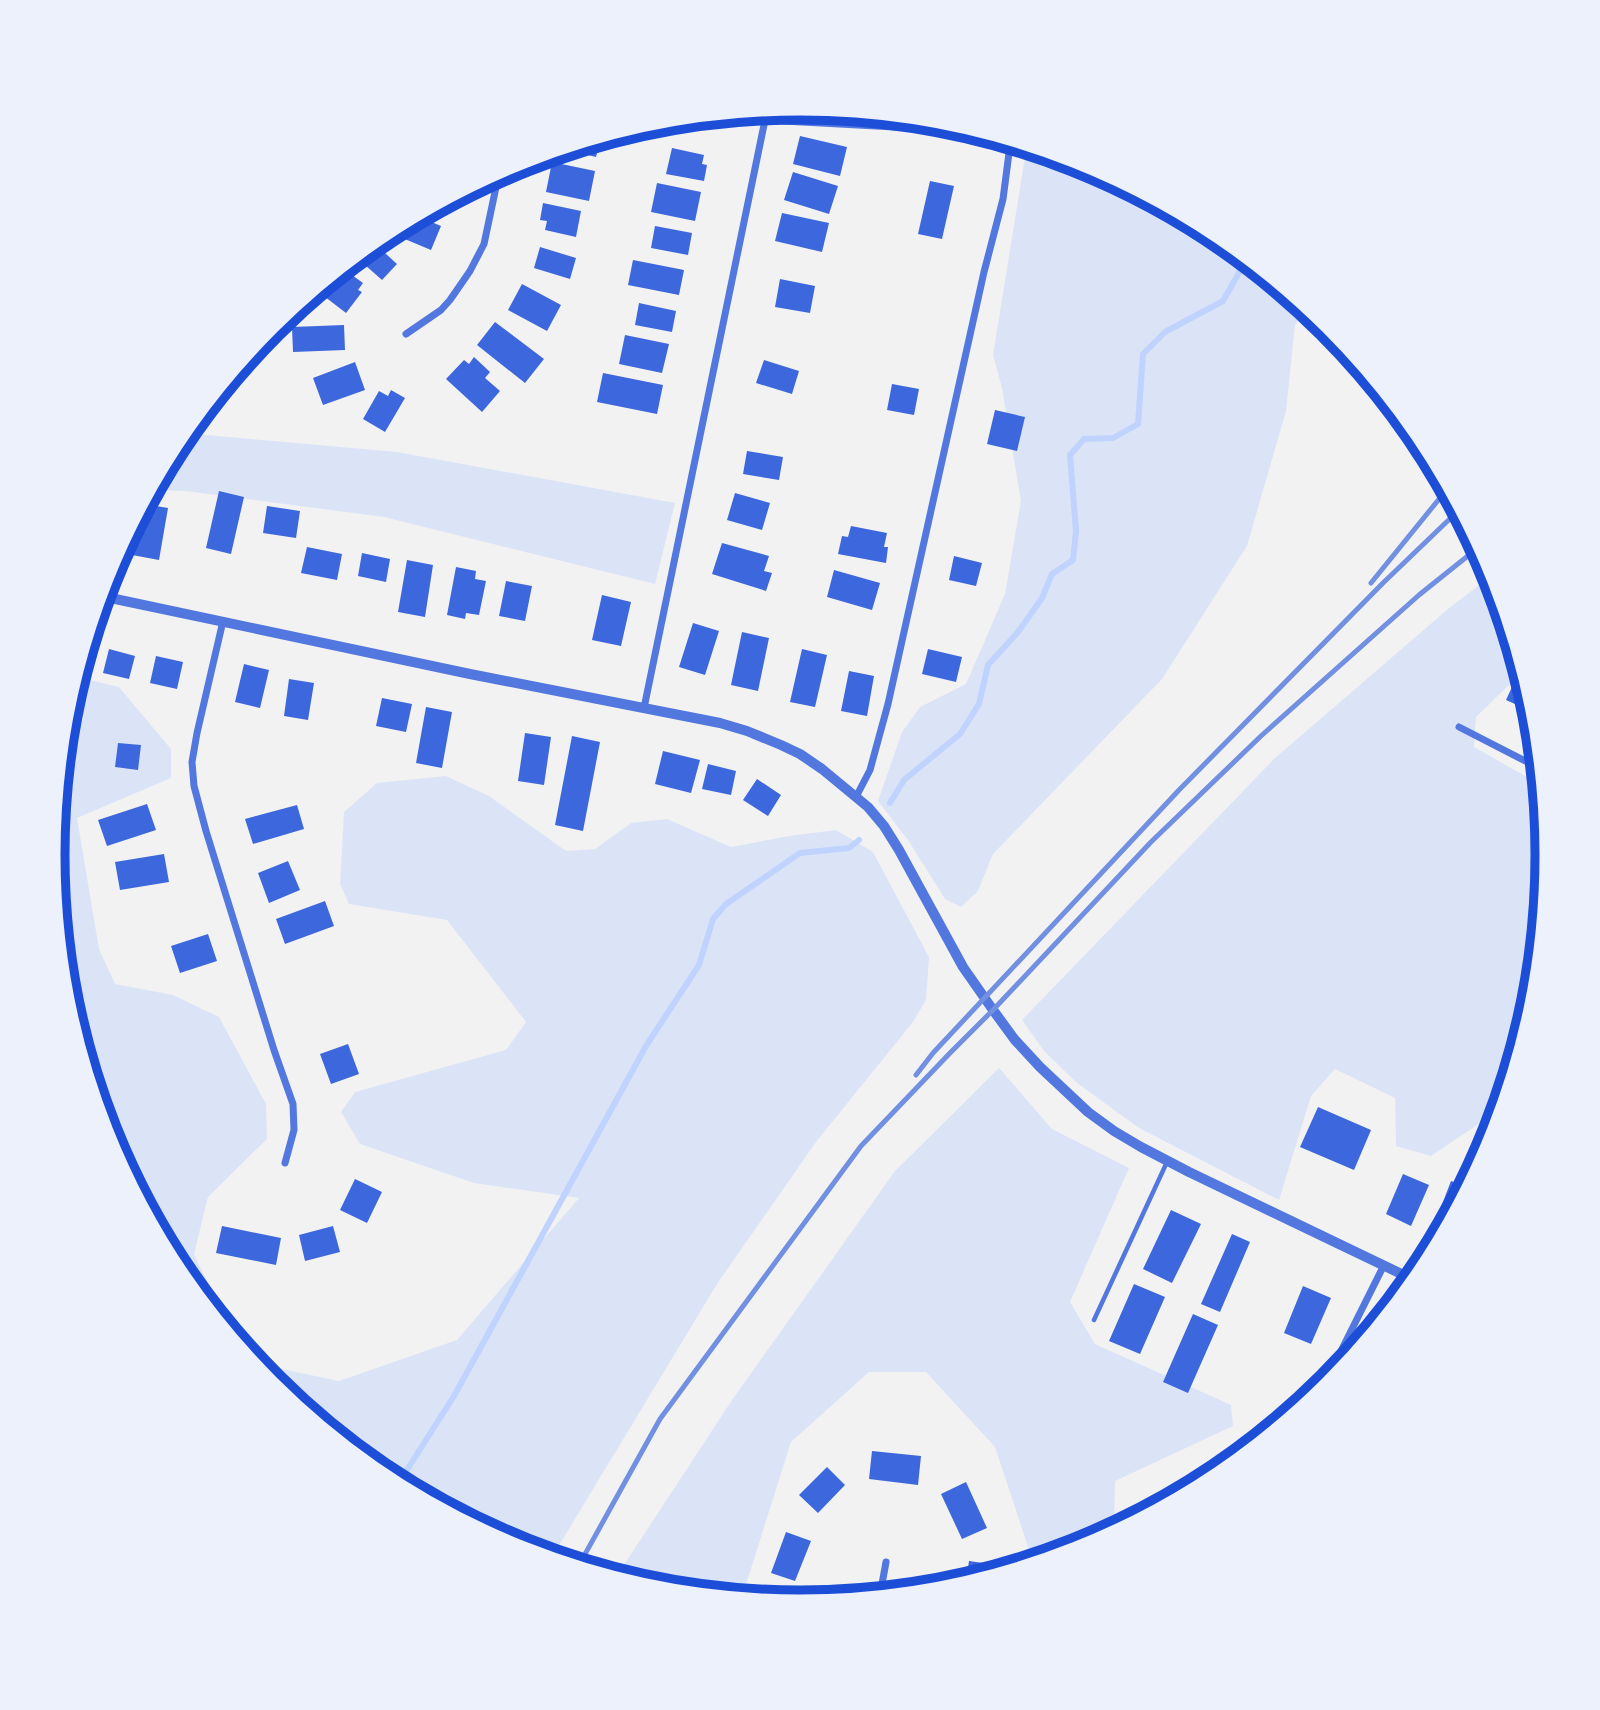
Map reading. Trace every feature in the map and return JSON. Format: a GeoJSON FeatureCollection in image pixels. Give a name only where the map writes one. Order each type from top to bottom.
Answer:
{"type":"FeatureCollection","features":[{"type":"Feature","properties":{"kind":"street"},"geometry":{"type":"LineString","coordinates":[[644,708],[765,121]]}},
{"type":"Feature","properties":{"kind":"street"},"geometry":{"type":"LineString","coordinates":[[775,121],[905,128]]}},
{"type":"Feature","properties":{"kind":"street"},"geometry":{"type":"LineString","coordinates":[[856,797],[870,771],[888,704],[984,272],[1003,199],[1008,151]]}},
{"type":"Feature","properties":{"kind":"street"},"geometry":{"type":"LineString","coordinates":[[406,334],[441,310],[470,271],[484,244],[496,186]]}},
{"type":"Feature","properties":{"kind":"street"},"geometry":{"type":"LineString","coordinates":[[112,598],[470,674],[720,723],[747,731],[800,754],[856,797],[884,827],[963,967],[1015,1040],[1088,1112],[1114,1131],[1167,1161],[1403,1274]]}},
{"type":"Feature","properties":{"kind":"street"},"geometry":{"type":"LineString","coordinates":[[223,621],[197,733],[192,762],[194,786],[205,831],[293,1104],[294,1130],[285,1163]]}},
{"type":"Feature","properties":{"kind":"street"},"geometry":{"type":"LineString","coordinates":[[1459,727],[1529,763]]}},
{"type":"Feature","properties":{"kind":"street"},"geometry":{"type":"LineString","coordinates":[[1339,1355],[1384,1265]]}},
{"type":"Feature","properties":{"kind":"street"},"geometry":{"type":"LineString","coordinates":[[882,1585],[886,1562]]}},
{"type":"Feature","properties":{"kind":"lane"},"geometry":{"type":"LineString","coordinates":[[1094,1320],[1167,1161]]}},
{"type":"Feature","properties":{"kind":"shaded area"},"geometry":{"type":"Polygon","coordinates":[[[1025,156],[1081,176],[1168,218],[1248,272],[1300,317],[1295,325],[1286,411],[1247,546],[1162,679],[993,854],[978,891],[961,907],[945,899],[908,840],[878,801],[902,732],[920,707],[966,684],[1005,594],[1021,501],[1002,388],[993,355],[1025,156]]]}},
{"type":"Feature","properties":{"kind":"shaded area"},"geometry":{"type":"Polygon","coordinates":[[[198,434],[397,452],[675,503],[655,584],[384,517],[185,491],[161,490],[198,434]]]}},
{"type":"Feature","properties":{"kind":"shaded area"},"geometry":{"type":"Polygon","coordinates":[[[1482,583],[1514,683],[1476,717],[1474,747],[1531,779],[1534,807],[1534,903],[1529,951],[1510,1045],[1485,1121],[1431,1156],[1396,1146],[1395,1098],[1335,1069],[1311,1096],[1279,1200],[1139,1128],[1077,1083],[1044,1051],[1022,1020],[1275,758],[1482,583]]]}},
{"type":"Feature","properties":{"kind":"shaded area"},"geometry":{"type":"Polygon","coordinates":[[[87,679],[119,687],[171,749],[171,778],[77,818],[99,949],[115,984],[173,995],[219,1017],[266,1104],[267,1139],[208,1197],[194,1254],[218,1304],[163,1223],[121,1136],[90,1045],[79,998],[66,903],[66,807],[71,759],[87,679]]]}},
{"type":"Feature","properties":{"kind":"shaded area"},"geometry":{"type":"Polygon","coordinates":[[[446,776],[489,796],[566,851],[595,849],[631,823],[667,819],[731,847],[836,830],[873,852],[929,957],[926,1000],[913,1022],[816,1142],[717,1284],[557,1548],[519,1534],[432,1492],[352,1438],[315,1408],[273,1367],[339,1381],[457,1340],[579,1198],[474,1183],[360,1144],[341,1112],[355,1092],[506,1050],[526,1022],[447,920],[349,904],[340,884],[344,812],[377,783],[446,776]]]}},
{"type":"Feature","properties":{"kind":"shaded area"},"geometry":{"type":"Polygon","coordinates":[[[999,1068],[1052,1129],[1129,1168],[1070,1302],[1095,1344],[1231,1405],[1233,1426],[1115,1481],[1114,1519],[1030,1553],[995,1447],[926,1372],[869,1372],[791,1442],[745,1588],[704,1584],[622,1568],[732,1400],[895,1171],[999,1068]]]}},
{"type":"Feature","properties":{"kind":"building"},"geometry":{"type":"Polygon","coordinates":[[[800,136],[847,147],[840,176],[793,164],[800,136]]]}},
{"type":"Feature","properties":{"kind":"building"},"geometry":{"type":"Polygon","coordinates":[[[672,148],[704,155],[702,164],[707,165],[704,181],[666,174],[672,148]]]}},
{"type":"Feature","properties":{"kind":"building"},"geometry":{"type":"Polygon","coordinates":[[[598,149],[596,157],[582,154],[598,149]]]}},
{"type":"Feature","properties":{"kind":"building"},"geometry":{"type":"Polygon","coordinates":[[[552,164],[595,171],[589,201],[546,192],[552,164]]]}},
{"type":"Feature","properties":{"kind":"building"},"geometry":{"type":"Polygon","coordinates":[[[793,172],[838,186],[829,214],[784,200],[793,172]]]}},
{"type":"Feature","properties":{"kind":"building"},"geometry":{"type":"Polygon","coordinates":[[[930,181],[954,186],[942,239],[918,234],[930,181]]]}},
{"type":"Feature","properties":{"kind":"building"},"geometry":{"type":"Polygon","coordinates":[[[657,183],[701,192],[695,221],[651,212],[657,183]]]}},
{"type":"Feature","properties":{"kind":"building"},"geometry":{"type":"Polygon","coordinates":[[[543,203],[581,211],[576,237],[545,230],[547,221],[540,220],[543,203]]]}},
{"type":"Feature","properties":{"kind":"building"},"geometry":{"type":"Polygon","coordinates":[[[782,213],[829,223],[822,252],[775,241],[782,213]]]}},
{"type":"Feature","properties":{"kind":"building"},"geometry":{"type":"Polygon","coordinates":[[[428,221],[441,226],[431,250],[402,238],[428,221]]]}},
{"type":"Feature","properties":{"kind":"building"},"geometry":{"type":"Polygon","coordinates":[[[655,226],[692,233],[688,255],[651,248],[655,226]]]}},
{"type":"Feature","properties":{"kind":"building"},"geometry":{"type":"Polygon","coordinates":[[[540,247],[576,258],[570,279],[534,268],[540,247]]]}},
{"type":"Feature","properties":{"kind":"building"},"geometry":{"type":"Polygon","coordinates":[[[382,251],[397,264],[382,280],[364,264],[382,251]]]}},
{"type":"Feature","properties":{"kind":"building"},"geometry":{"type":"Polygon","coordinates":[[[633,260],[684,270],[679,295],[628,285],[633,260]]]}},
{"type":"Feature","properties":{"kind":"building"},"geometry":{"type":"Polygon","coordinates":[[[350,274],[363,283],[358,290],[362,292],[346,313],[323,295],[350,274]]]}},
{"type":"Feature","properties":{"kind":"building"},"geometry":{"type":"Polygon","coordinates":[[[780,279],[815,286],[810,313],[775,307],[780,279]]]}},
{"type":"Feature","properties":{"kind":"building"},"geometry":{"type":"Polygon","coordinates":[[[522,284],[561,305],[547,331],[508,310],[522,284]]]}},
{"type":"Feature","properties":{"kind":"building"},"geometry":{"type":"Polygon","coordinates":[[[639,303],[676,311],[672,332],[635,325],[639,303]]]}},
{"type":"Feature","properties":{"kind":"building"},"geometry":{"type":"Polygon","coordinates":[[[495,322],[544,359],[525,383],[477,345],[495,322]]]}},
{"type":"Feature","properties":{"kind":"building"},"geometry":{"type":"Polygon","coordinates":[[[344,325],[345,350],[293,352],[292,327],[344,325]]]}},
{"type":"Feature","properties":{"kind":"building"},"geometry":{"type":"Polygon","coordinates":[[[625,335],[669,344],[662,373],[619,364],[625,335]]]}},
{"type":"Feature","properties":{"kind":"building"},"geometry":{"type":"Polygon","coordinates":[[[474,357],[490,372],[485,378],[500,391],[482,412],[446,379],[464,360],[469,364],[474,357]]]}},
{"type":"Feature","properties":{"kind":"building"},"geometry":{"type":"Polygon","coordinates":[[[764,360],[799,371],[792,394],[756,383],[764,360]]]}},
{"type":"Feature","properties":{"kind":"building"},"geometry":{"type":"Polygon","coordinates":[[[355,362],[365,390],[323,405],[313,378],[355,362]]]}},
{"type":"Feature","properties":{"kind":"building"},"geometry":{"type":"Polygon","coordinates":[[[603,373],[663,385],[657,414],[597,402],[603,373]]]}},
{"type":"Feature","properties":{"kind":"building"},"geometry":{"type":"Polygon","coordinates":[[[892,384],[919,389],[914,415],[887,410],[892,384]]]}},
{"type":"Feature","properties":{"kind":"building"},"geometry":{"type":"Polygon","coordinates":[[[391,390],[405,398],[385,432],[363,419],[379,391],[388,396],[391,390]]]}},
{"type":"Feature","properties":{"kind":"building"},"geometry":{"type":"Polygon","coordinates":[[[995,410],[1025,417],[1017,451],[987,444],[995,410]]]}},
{"type":"Feature","properties":{"kind":"building"},"geometry":{"type":"Polygon","coordinates":[[[747,451],[783,457],[779,480],[743,474],[747,451]]]}},
{"type":"Feature","properties":{"kind":"building"},"geometry":{"type":"Polygon","coordinates":[[[219,491],[244,497],[231,554],[206,548],[219,491]]]}},
{"type":"Feature","properties":{"kind":"building"},"geometry":{"type":"Polygon","coordinates":[[[735,493],[770,503],[762,530],[727,520],[735,493]]]}},
{"type":"Feature","properties":{"kind":"building"},"geometry":{"type":"Polygon","coordinates":[[[153,506],[168,508],[159,560],[132,555],[153,506]]]}},
{"type":"Feature","properties":{"kind":"building"},"geometry":{"type":"Polygon","coordinates":[[[267,506],[300,511],[296,538],[263,533],[267,506]]]}},
{"type":"Feature","properties":{"kind":"building"},"geometry":{"type":"Polygon","coordinates":[[[851,526],[887,533],[884,547],[888,547],[886,563],[838,554],[842,536],[848,537],[851,526]]]}},
{"type":"Feature","properties":{"kind":"building"},"geometry":{"type":"Polygon","coordinates":[[[722,543],[769,556],[764,571],[772,573],[766,591],[712,574],[722,543]]]}},
{"type":"Feature","properties":{"kind":"building"},"geometry":{"type":"Polygon","coordinates":[[[307,547],[342,554],[337,580],[301,573],[307,547]]]}},
{"type":"Feature","properties":{"kind":"building"},"geometry":{"type":"Polygon","coordinates":[[[362,553],[390,559],[386,582],[358,576],[362,553]]]}},
{"type":"Feature","properties":{"kind":"building"},"geometry":{"type":"Polygon","coordinates":[[[954,556],[982,563],[976,586],[949,580],[954,556]]]}},
{"type":"Feature","properties":{"kind":"building"},"geometry":{"type":"Polygon","coordinates":[[[407,560],[433,565],[425,617],[398,612],[407,560]]]}},
{"type":"Feature","properties":{"kind":"building"},"geometry":{"type":"Polygon","coordinates":[[[456,567],[476,571],[475,579],[486,581],[479,615],[466,613],[465,619],[447,615],[456,567]]]}},
{"type":"Feature","properties":{"kind":"building"},"geometry":{"type":"Polygon","coordinates":[[[834,570],[880,583],[872,610],[827,597],[834,570]]]}},
{"type":"Feature","properties":{"kind":"building"},"geometry":{"type":"Polygon","coordinates":[[[506,581],[532,586],[525,621],[499,616],[506,581]]]}},
{"type":"Feature","properties":{"kind":"building"},"geometry":{"type":"Polygon","coordinates":[[[602,595],[631,602],[621,646],[592,640],[602,595]]]}},
{"type":"Feature","properties":{"kind":"building"},"geometry":{"type":"Polygon","coordinates":[[[693,623],[719,631],[705,675],[679,667],[693,623]]]}},
{"type":"Feature","properties":{"kind":"building"},"geometry":{"type":"Polygon","coordinates":[[[742,632],[769,638],[758,691],[731,685],[742,632]]]}},
{"type":"Feature","properties":{"kind":"building"},"geometry":{"type":"Polygon","coordinates":[[[109,649],[135,656],[129,679],[103,673],[109,649]]]}},
{"type":"Feature","properties":{"kind":"building"},"geometry":{"type":"Polygon","coordinates":[[[802,649],[827,655],[815,707],[790,702],[802,649]]]}},
{"type":"Feature","properties":{"kind":"building"},"geometry":{"type":"Polygon","coordinates":[[[928,649],[962,657],[956,682],[922,674],[928,649]]]}},
{"type":"Feature","properties":{"kind":"building"},"geometry":{"type":"Polygon","coordinates":[[[156,656],[183,662],[177,689],[150,683],[156,656]]]}},
{"type":"Feature","properties":{"kind":"building"},"geometry":{"type":"Polygon","coordinates":[[[244,664],[269,670],[260,708],[235,702],[244,664]]]}},
{"type":"Feature","properties":{"kind":"building"},"geometry":{"type":"Polygon","coordinates":[[[849,671],[874,676],[867,716],[841,711],[849,671]]]}},
{"type":"Feature","properties":{"kind":"building"},"geometry":{"type":"Polygon","coordinates":[[[289,679],[314,683],[308,720],[284,716],[289,679]]]}},
{"type":"Feature","properties":{"kind":"building"},"geometry":{"type":"Polygon","coordinates":[[[1514,682],[1520,706],[1506,700],[1514,682]]]}},
{"type":"Feature","properties":{"kind":"building"},"geometry":{"type":"Polygon","coordinates":[[[382,698],[412,704],[406,732],[376,726],[382,698]]]}},
{"type":"Feature","properties":{"kind":"building"},"geometry":{"type":"Polygon","coordinates":[[[426,707],[452,712],[442,768],[416,763],[426,707]]]}},
{"type":"Feature","properties":{"kind":"building"},"geometry":{"type":"Polygon","coordinates":[[[525,733],[551,737],[544,785],[518,781],[525,733]]]}},
{"type":"Feature","properties":{"kind":"building"},"geometry":{"type":"Polygon","coordinates":[[[572,736],[600,742],[583,831],[555,825],[572,736]]]}},
{"type":"Feature","properties":{"kind":"building"},"geometry":{"type":"Polygon","coordinates":[[[118,743],[141,745],[138,770],[115,767],[118,743]]]}},
{"type":"Feature","properties":{"kind":"building"},"geometry":{"type":"Polygon","coordinates":[[[663,751],[700,760],[691,793],[655,784],[663,751]]]}},
{"type":"Feature","properties":{"kind":"building"},"geometry":{"type":"Polygon","coordinates":[[[708,764],[736,771],[731,795],[702,789],[708,764]]]}},
{"type":"Feature","properties":{"kind":"building"},"geometry":{"type":"Polygon","coordinates":[[[757,779],[781,795],[768,816],[743,800],[757,779]]]}},
{"type":"Feature","properties":{"kind":"building"},"geometry":{"type":"Polygon","coordinates":[[[147,804],[156,830],[107,846],[98,820],[147,804]]]}},
{"type":"Feature","properties":{"kind":"building"},"geometry":{"type":"Polygon","coordinates":[[[297,805],[304,829],[253,844],[245,819],[297,805]]]}},
{"type":"Feature","properties":{"kind":"building"},"geometry":{"type":"Polygon","coordinates":[[[164,854],[169,882],[120,890],[115,862],[164,854]]]}},
{"type":"Feature","properties":{"kind":"building"},"geometry":{"type":"Polygon","coordinates":[[[288,861],[300,890],[269,903],[258,873],[288,861]]]}},
{"type":"Feature","properties":{"kind":"building"},"geometry":{"type":"Polygon","coordinates":[[[325,901],[334,926],[285,944],[276,919],[325,901]]]}},
{"type":"Feature","properties":{"kind":"building"},"geometry":{"type":"Polygon","coordinates":[[[208,934],[217,961],[180,973],[171,946],[208,934]]]}},
{"type":"Feature","properties":{"kind":"building"},"geometry":{"type":"Polygon","coordinates":[[[348,1044],[359,1074],[331,1084],[320,1054],[348,1044]]]}},
{"type":"Feature","properties":{"kind":"building"},"geometry":{"type":"Polygon","coordinates":[[[1318,1107],[1371,1130],[1354,1170],[1300,1147],[1318,1107]]]}},
{"type":"Feature","properties":{"kind":"building"},"geometry":{"type":"Polygon","coordinates":[[[1403,1174],[1429,1185],[1411,1226],[1386,1214],[1403,1174]]]}},
{"type":"Feature","properties":{"kind":"building"},"geometry":{"type":"Polygon","coordinates":[[[355,1179],[382,1192],[367,1223],[340,1210],[355,1179]]]}},
{"type":"Feature","properties":{"kind":"building"},"geometry":{"type":"Polygon","coordinates":[[[1451,1181],[1457,1183],[1437,1223],[1432,1231],[1451,1181]]]}},
{"type":"Feature","properties":{"kind":"building"},"geometry":{"type":"Polygon","coordinates":[[[1171,1210],[1201,1224],[1172,1283],[1143,1269],[1171,1210]]]}},
{"type":"Feature","properties":{"kind":"building"},"geometry":{"type":"Polygon","coordinates":[[[222,1226],[281,1238],[276,1265],[216,1253],[222,1226]]]}},
{"type":"Feature","properties":{"kind":"building"},"geometry":{"type":"Polygon","coordinates":[[[333,1226],[340,1252],[305,1261],[299,1235],[333,1226]]]}},
{"type":"Feature","properties":{"kind":"building"},"geometry":{"type":"Polygon","coordinates":[[[1232,1234],[1250,1242],[1220,1312],[1201,1304],[1232,1234]]]}},
{"type":"Feature","properties":{"kind":"building"},"geometry":{"type":"Polygon","coordinates":[[[1134,1284],[1165,1297],[1140,1354],[1109,1341],[1134,1284]]]}},
{"type":"Feature","properties":{"kind":"building"},"geometry":{"type":"Polygon","coordinates":[[[1303,1286],[1331,1298],[1311,1344],[1284,1333],[1303,1286]]]}},
{"type":"Feature","properties":{"kind":"building"},"geometry":{"type":"Polygon","coordinates":[[[1193,1314],[1218,1325],[1188,1393],[1163,1382],[1193,1314]]]}},
{"type":"Feature","properties":{"kind":"building"},"geometry":{"type":"Polygon","coordinates":[[[872,1451],[921,1456],[918,1485],[869,1479],[872,1451]]]}},
{"type":"Feature","properties":{"kind":"building"},"geometry":{"type":"Polygon","coordinates":[[[827,1467],[845,1485],[818,1513],[799,1495],[827,1467]]]}},
{"type":"Feature","properties":{"kind":"building"},"geometry":{"type":"Polygon","coordinates":[[[966,1482],[987,1528],[962,1539],[941,1494],[966,1482]]]}},
{"type":"Feature","properties":{"kind":"building"},"geometry":{"type":"Polygon","coordinates":[[[786,1532],[811,1541],[795,1581],[771,1573],[786,1532]]]}},
{"type":"Feature","properties":{"kind":"building"},"geometry":{"type":"Polygon","coordinates":[[[969,1561],[992,1564],[990,1565],[968,1570],[969,1561]]]}},
{"type":"Feature","properties":{"kind":"waterway"},"geometry":{"type":"LineString","coordinates":[[890,803],[904,780],[960,734],[979,704],[988,665],[1018,632],[1042,598],[1052,574],[1073,560],[1076,531],[1070,455],[1084,439],[1113,438],[1138,424],[1143,354],[1165,332],[1223,301],[1240,271],[1238,265]]}},
{"type":"Feature","properties":{"kind":"waterway"},"geometry":{"type":"LineString","coordinates":[[404,1474],[454,1396],[646,1046],[699,965],[713,919],[726,904],[800,853],[849,848],[859,840]]}},
{"type":"Feature","properties":{"kind":"railway"},"geometry":{"type":"LineString","coordinates":[[1371,583],[1442,496]]}},
{"type":"Feature","properties":{"kind":"railway"},"geometry":{"type":"LineString","coordinates":[[916,1075],[933,1053],[1180,789],[1452,517]]}},
{"type":"Feature","properties":{"kind":"railway"},"geometry":{"type":"LineString","coordinates":[[583,1557],[660,1419],[861,1146],[1151,842],[1261,736],[1419,595],[1470,554]]}}]}
